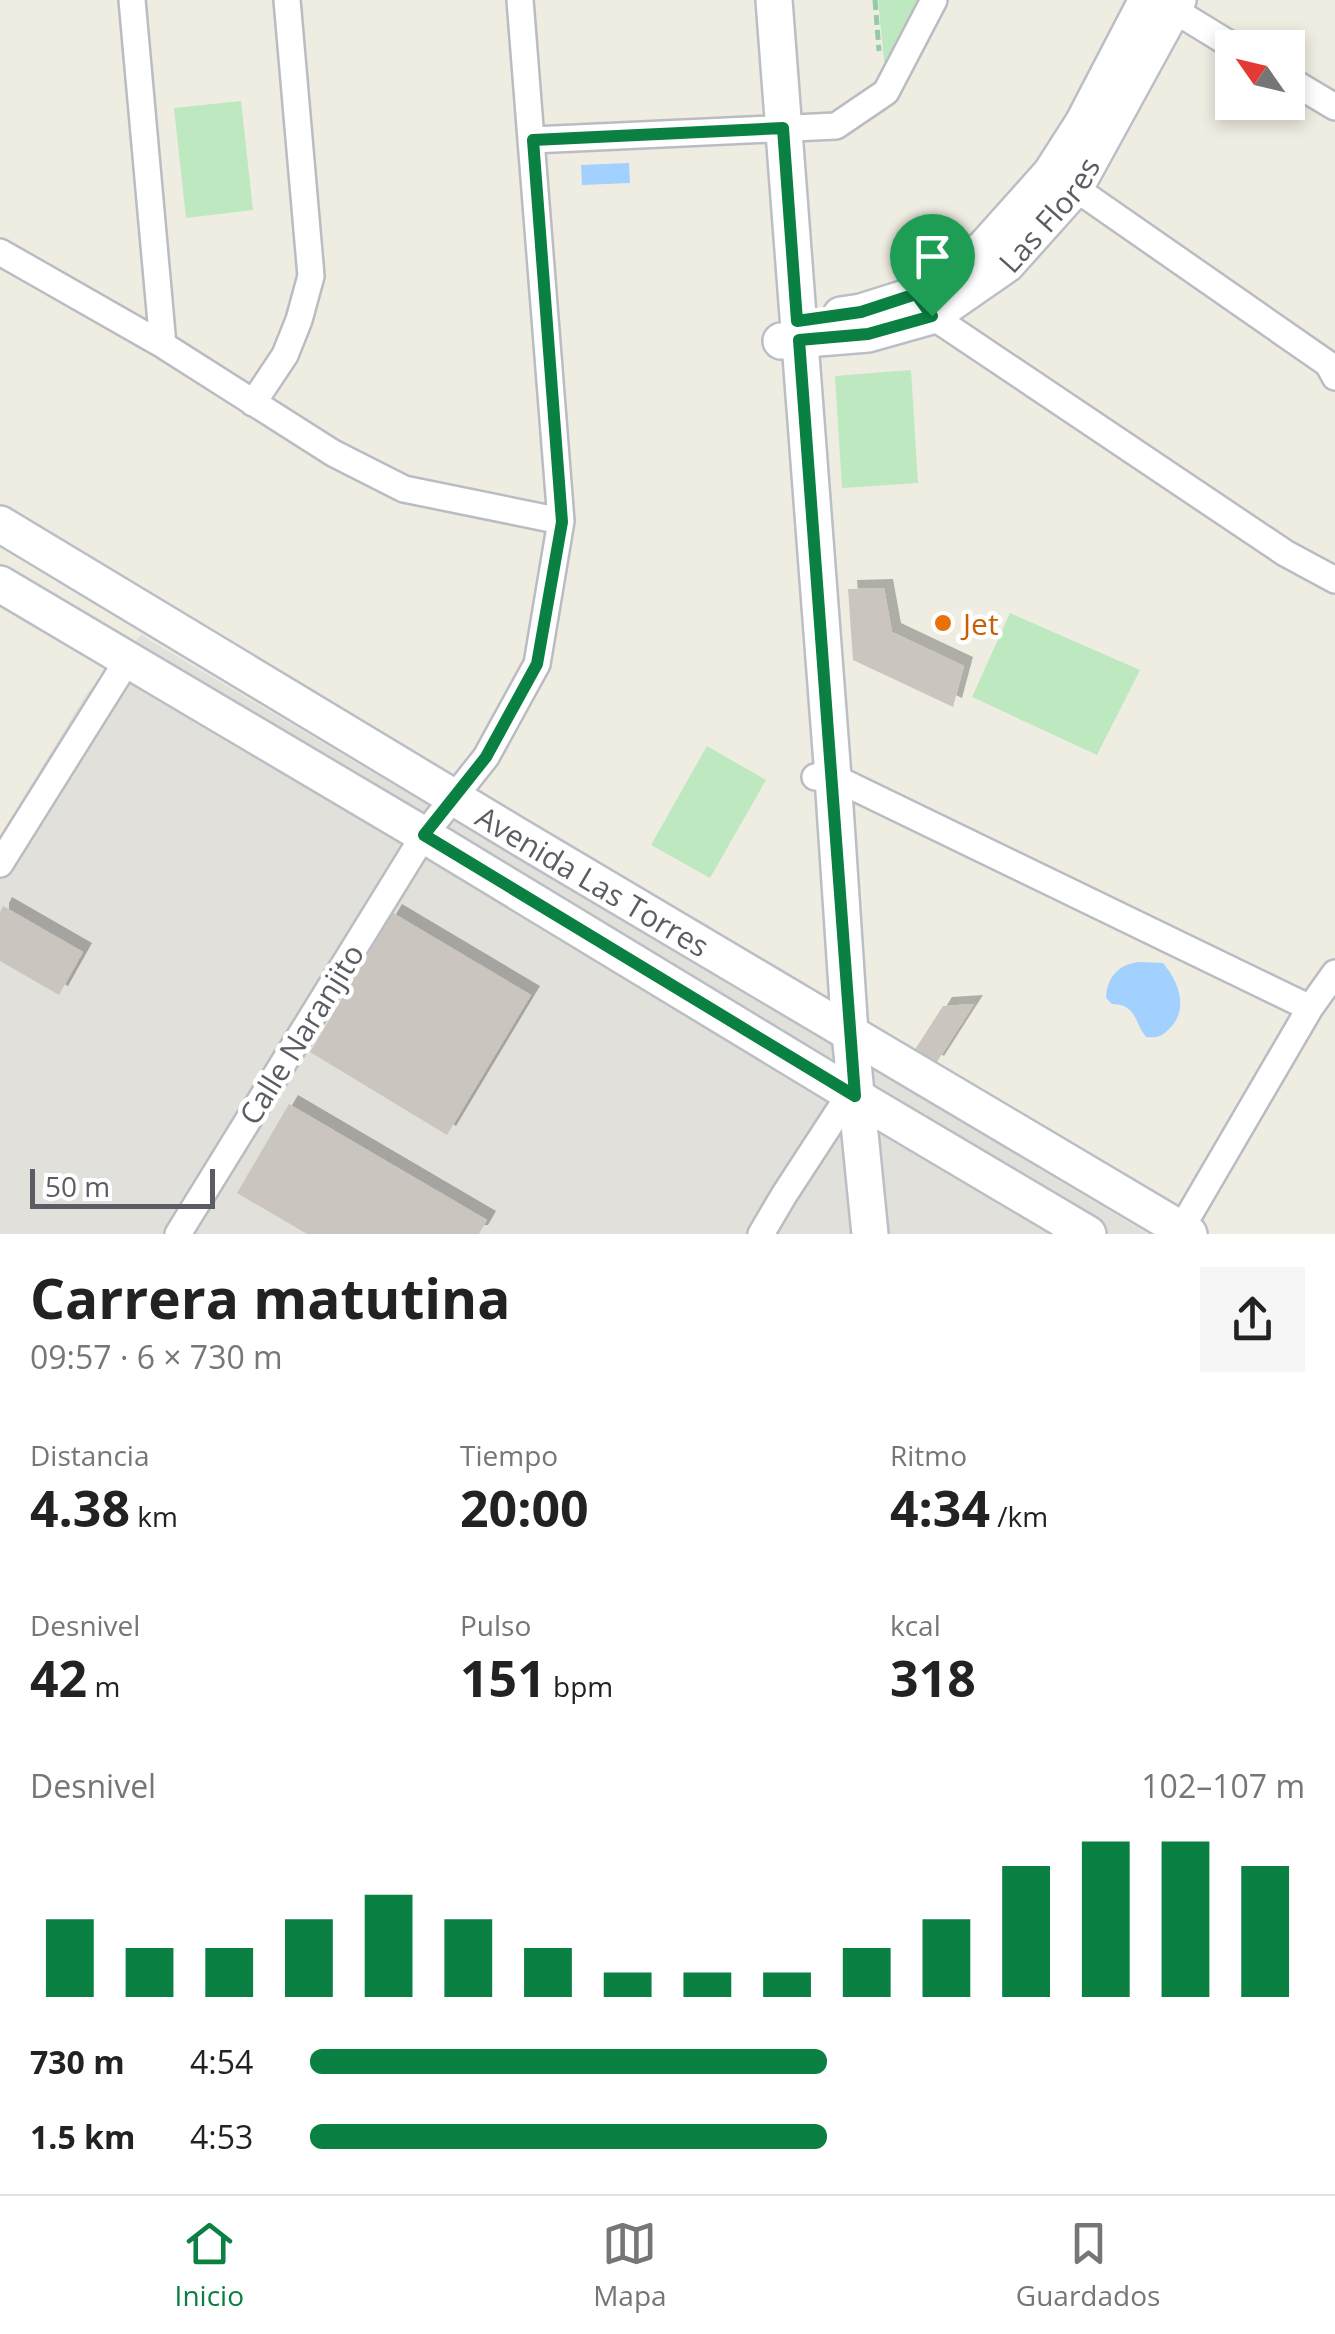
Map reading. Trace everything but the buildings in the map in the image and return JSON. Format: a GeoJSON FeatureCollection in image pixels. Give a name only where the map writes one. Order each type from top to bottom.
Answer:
{"type":"FeatureCollection","features":[{"type":"Feature","properties":{"kind":"street"},"geometry":{"type":"LineString","coordinates":[[132,0],[162,345]]}},
{"type":"Feature","properties":{"kind":"street"},"geometry":{"type":"LineString","coordinates":[[254,402],[285,355],[311,276],[287,0]]}},
{"type":"Feature","properties":{"kind":"street","name":"Calle Naranjito"},"geometry":{"type":"LineString","coordinates":[[178,1234],[424,835],[486,757],[537,664],[562,522],[520,0]]}},
{"type":"Feature","properties":{"kind":"street"},"geometry":{"type":"LineString","coordinates":[[757,0],[775,128]]}},
{"type":"Feature","properties":{"kind":"street"},"geometry":{"type":"LineString","coordinates":[[774,0],[775,128],[842,1028],[853,1234]]}},
{"type":"Feature","properties":{"kind":"street"},"geometry":{"type":"LineString","coordinates":[[533,140],[836,126],[886,92],[934,0]]}},
{"type":"Feature","properties":{"kind":"street"},"geometry":{"type":"LineString","coordinates":[[1164,2],[1215,35]]}},
{"type":"Feature","properties":{"kind":"street","name":"Las Flores"},"geometry":{"type":"LineString","coordinates":[[789,331],[868,334],[1007,264],[1075,188],[1164,2]]}},
{"type":"Feature","properties":{"kind":"street","name":"Las Flores"},"geometry":{"type":"LineString","coordinates":[[924,306],[984,248],[1051,173],[1164,2]]}},
{"type":"Feature","properties":{"kind":"street"},"geometry":{"type":"LineString","coordinates":[[1305,88],[1335,107]]}},
{"type":"Feature","properties":{"kind":"street"},"geometry":{"type":"LineString","coordinates":[[1075,188],[1328,364],[1335,377]]}},
{"type":"Feature","properties":{"kind":"street"},"geometry":{"type":"LineString","coordinates":[[0,252],[162,345],[333,453],[404,489],[562,522]]}},
{"type":"Feature","properties":{"kind":"street"},"geometry":{"type":"LineString","coordinates":[[924,306],[1285,553],[1335,580]]}},
{"type":"Feature","properties":{"kind":"street","name":"Avenida Las Torres"},"geometry":{"type":"LineString","coordinates":[[0,524],[1182,1232]]}},
{"type":"Feature","properties":{"kind":"street","name":"Avenida Las Torres"},"geometry":{"type":"LineString","coordinates":[[0,584],[424,835],[844,1097],[1088,1234]]}},
{"type":"Feature","properties":{"kind":"street"},"geometry":{"type":"LineString","coordinates":[[0,864],[127,661]]}},
{"type":"Feature","properties":{"kind":"street"},"geometry":{"type":"LineString","coordinates":[[824,777],[1310,1008]]}},
{"type":"Feature","properties":{"kind":"street"},"geometry":{"type":"LineString","coordinates":[[1182,1232],[1310,1008],[1335,973]]}},
{"type":"Feature","properties":{"kind":"street"},"geometry":{"type":"LineString","coordinates":[[760,1234],[844,1097]]}},
{"type":"Feature","properties":{"kind":"street"},"geometry":{"type":"LineString","coordinates":[[844,1097],[870,1234]]}},
{"type":"Feature","properties":{"kind":"shaded area"},"geometry":{"type":"Polygon","coordinates":[[[141,635],[1148,1234],[0,1234],[0,836],[87,693],[141,635]]]}},
{"type":"Feature","properties":{"kind":"green space"},"geometry":{"type":"Polygon","coordinates":[[[878,0],[927,0],[886,80],[878,0]]]}},
{"type":"Feature","properties":{"kind":"green space"},"geometry":{"type":"Polygon","coordinates":[[[241,101],[253,210],[186,218],[174,108],[241,101]]]}},
{"type":"Feature","properties":{"kind":"green space"},"geometry":{"type":"Polygon","coordinates":[[[911,370],[918,483],[842,488],[835,376],[911,370]]]}},
{"type":"Feature","properties":{"kind":"green space"},"geometry":{"type":"Polygon","coordinates":[[[1010,613],[1140,670],[1097,755],[972,697],[1010,613]]]}},
{"type":"Feature","properties":{"kind":"green space"},"geometry":{"type":"Polygon","coordinates":[[[707,746],[766,780],[710,878],[651,845],[707,746]]]}},
{"type":"Feature","properties":{"kind":"water"},"geometry":{"type":"Polygon","coordinates":[[[629,163],[630,183],[582,185],[581,165],[629,163]]]}},
{"type":"Feature","properties":{"kind":"water"},"geometry":{"type":"Polygon","coordinates":[[[1141,962],[1163,963],[1180,996],[1179,1014],[1161,1036],[1146,1037],[1130,1010],[1106,998],[1116,972],[1141,962]]]}},
{"type":"Feature","properties":{"kind":"place","name":"Jet"},"geometry":{"type":"Point","coordinates":[943,623]}},
{"type":"Feature","properties":{"kind":"route"},"geometry":{"type":"LineString","coordinates":[[783,128],[797,321],[861,312],[916,294],[932,316],[868,334],[799,340],[855,1096],[424,835],[486,757],[537,664],[562,522],[533,140],[783,128]]}}]}
